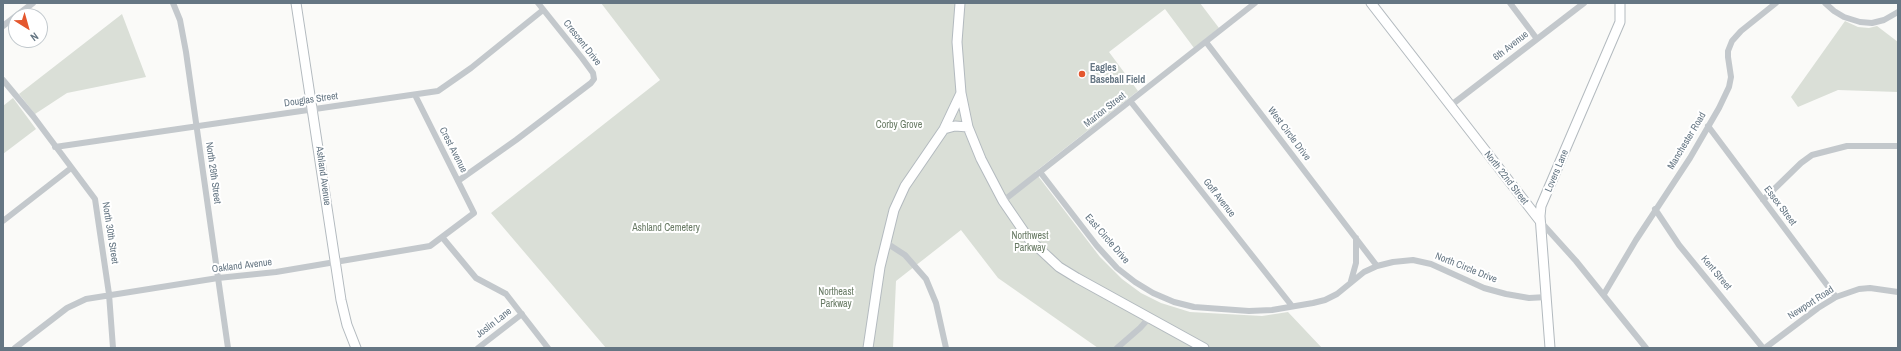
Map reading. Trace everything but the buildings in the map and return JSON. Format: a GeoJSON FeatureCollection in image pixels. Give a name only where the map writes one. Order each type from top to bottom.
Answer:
{"type":"FeatureCollection","features":[{"type":"Feature","properties":{"kind":"street","name":"North 29th Street"},"geometry":{"type":"LineString","coordinates":[[173,3],[180,20],[186,52],[228,348]]}},
{"type":"Feature","properties":{"kind":"street","name":"Ashland Avenue"},"geometry":{"type":"LineString","coordinates":[[296,3],[335,262],[346,325],[356,348]]}},
{"type":"Feature","properties":{"kind":"street","name":"Crescent Drive"},"geometry":{"type":"LineString","coordinates":[[458,181],[591,83],[595,76],[538,3]]}},
{"type":"Feature","properties":{"kind":"street"},"geometry":{"type":"LineString","coordinates":[[960,3],[957,42],[961,93],[968,127],[981,159],[1003,201],[1029,239],[1059,267],[1204,348]]}},
{"type":"Feature","properties":{"kind":"street","name":"Marion Street"},"geometry":{"type":"LineString","coordinates":[[1003,201],[1131,102],[1255,3]]}},
{"type":"Feature","properties":{"kind":"street","name":"North 22nd Street"},"geometry":{"type":"LineString","coordinates":[[1371,3],[1540,221],[1604,294],[1646,348]]}},
{"type":"Feature","properties":{"kind":"street"},"geometry":{"type":"LineString","coordinates":[[1510,3],[1537,39]]}},
{"type":"Feature","properties":{"kind":"street","name":"6th Avenue"},"geometry":{"type":"LineString","coordinates":[[1450,106],[1584,3]]}},
{"type":"Feature","properties":{"kind":"street","name":"Lovers Lane"},"geometry":{"type":"LineString","coordinates":[[1550,348],[1540,221],[1541,206],[1620,22],[1620,3]]}},
{"type":"Feature","properties":{"kind":"street","name":"Manchester Road"},"geometry":{"type":"LineString","coordinates":[[1604,294],[1655,209],[1690,158],[1729,87],[1731,77],[1728,51],[1732,41],[1741,30],[1776,3]]}},
{"type":"Feature","properties":{"kind":"street"},"geometry":{"type":"LineString","coordinates":[[1825,3],[1844,17],[1860,22],[1872,23],[1884,20],[1898,12]]}},
{"type":"Feature","properties":{"kind":"street","name":"Douglas Street"},"geometry":{"type":"LineString","coordinates":[[55,147],[438,91],[446,87],[543,10]]}},
{"type":"Feature","properties":{"kind":"street","name":"West Circle Drive"},"geometry":{"type":"LineString","coordinates":[[1206,42],[1377,266]]}},
{"type":"Feature","properties":{"kind":"street","name":"North 30th Street"},"geometry":{"type":"LineString","coordinates":[[3,80],[33,116],[95,199],[109,294],[113,348]]}},
{"type":"Feature","properties":{"kind":"street"},"geometry":{"type":"LineString","coordinates":[[868,348],[869,334],[885,242],[894,210],[905,186],[944,129],[961,93]]}},
{"type":"Feature","properties":{"kind":"street","name":"Crest Avenue"},"geometry":{"type":"LineString","coordinates":[[415,95],[474,213]]}},
{"type":"Feature","properties":{"kind":"street","name":"Goff Avenue"},"geometry":{"type":"LineString","coordinates":[[1131,102],[1292,306]]}},
{"type":"Feature","properties":{"kind":"street"},"geometry":{"type":"LineString","coordinates":[[944,129],[955,126],[968,127]]}},
{"type":"Feature","properties":{"kind":"street","name":"Essex Street"},"geometry":{"type":"LineString","coordinates":[[1708,126],[1836,297]]}},
{"type":"Feature","properties":{"kind":"street"},"geometry":{"type":"LineString","coordinates":[[1763,200],[1801,163],[1812,155],[1847,146],[1898,146]]}},
{"type":"Feature","properties":{"kind":"street"},"geometry":{"type":"LineString","coordinates":[[3,221],[71,168]]}},
{"type":"Feature","properties":{"kind":"street","name":"East Circle Drive"},"geometry":{"type":"LineString","coordinates":[[1040,172],[1097,246],[1117,268],[1135,282],[1153,293],[1174,302],[1206,309],[1249,311],[1272,310],[1292,306]]}},
{"type":"Feature","properties":{"kind":"street","name":"Kent Street"},"geometry":{"type":"LineString","coordinates":[[1655,209],[1679,245],[1764,348]]}},
{"type":"Feature","properties":{"kind":"street","name":"Oakland Avenue"},"geometry":{"type":"LineString","coordinates":[[15,348],[67,308],[86,299],[109,294],[335,262],[430,246],[474,213]]}},
{"type":"Feature","properties":{"kind":"street"},"geometry":{"type":"LineString","coordinates":[[442,237],[476,278],[506,294],[548,348]]}},
{"type":"Feature","properties":{"kind":"street"},"geometry":{"type":"LineString","coordinates":[[1352,281],[1356,262],[1356,238]]}},
{"type":"Feature","properties":{"kind":"street"},"geometry":{"type":"LineString","coordinates":[[885,242],[905,255],[926,279],[936,303],[946,348]]}},
{"type":"Feature","properties":{"kind":"street","name":"North Circle Drive"},"geometry":{"type":"LineString","coordinates":[[1292,306],[1326,300],[1337,294],[1364,272],[1377,266],[1393,262],[1414,260],[1431,264],[1484,288],[1529,298],[1547,297]]}},
{"type":"Feature","properties":{"kind":"street","name":"Newport Road"},"geometry":{"type":"LineString","coordinates":[[1764,348],[1818,308],[1836,297],[1860,289],[1870,288],[1898,292]]}},
{"type":"Feature","properties":{"kind":"street","name":"Joslin Lane"},"geometry":{"type":"LineString","coordinates":[[478,348],[522,314]]}},
{"type":"Feature","properties":{"kind":"street"},"geometry":{"type":"LineString","coordinates":[[1117,348],[1140,328],[1148,318]]}},
{"type":"Feature","properties":{"kind":"green space"},"geometry":{"type":"Polygon","coordinates":[[[601,3],[1200,3],[1219,28],[1194,48],[1165,9],[1109,52],[1138,91],[1035,172],[1100,257],[1122,279],[1141,293],[1161,303],[1190,312],[1262,316],[1288,312],[1322,348],[1098,348],[998,278],[961,230],[896,281],[893,348],[606,348],[491,213],[660,80],[601,3]]]}},
{"type":"Feature","properties":{"kind":"green space"},"geometry":{"type":"Polygon","coordinates":[[[122,14],[146,77],[67,93],[35,114],[19,94],[122,14]]]}},
{"type":"Feature","properties":{"kind":"green space"},"geometry":{"type":"Polygon","coordinates":[[[1845,21],[1858,27],[1869,28],[1877,26],[1898,42],[1898,92],[1838,90],[1798,107],[1791,97],[1845,21]]]}},
{"type":"Feature","properties":{"kind":"green space"},"geometry":{"type":"Polygon","coordinates":[[[13,98],[36,129],[3,154],[3,106],[13,98]]]}},
{"type":"Feature","properties":{"kind":"place","name":"Eagles Baseball Field"},"geometry":{"type":"Point","coordinates":[1082,74]}},
{"type":"Feature","properties":{"kind":"park label","name":"Corby Grove"},"geometry":{"type":"Point","coordinates":[899,125]}},
{"type":"Feature","properties":{"kind":"park label","name":"Ashland Cemetery"},"geometry":{"type":"Point","coordinates":[666,228]}},
{"type":"Feature","properties":{"kind":"park label","name":"Northwest Parkway"},"geometry":{"type":"Point","coordinates":[1030,242]}},
{"type":"Feature","properties":{"kind":"park label","name":"Northeast Parkway"},"geometry":{"type":"Point","coordinates":[836,298]}}]}
